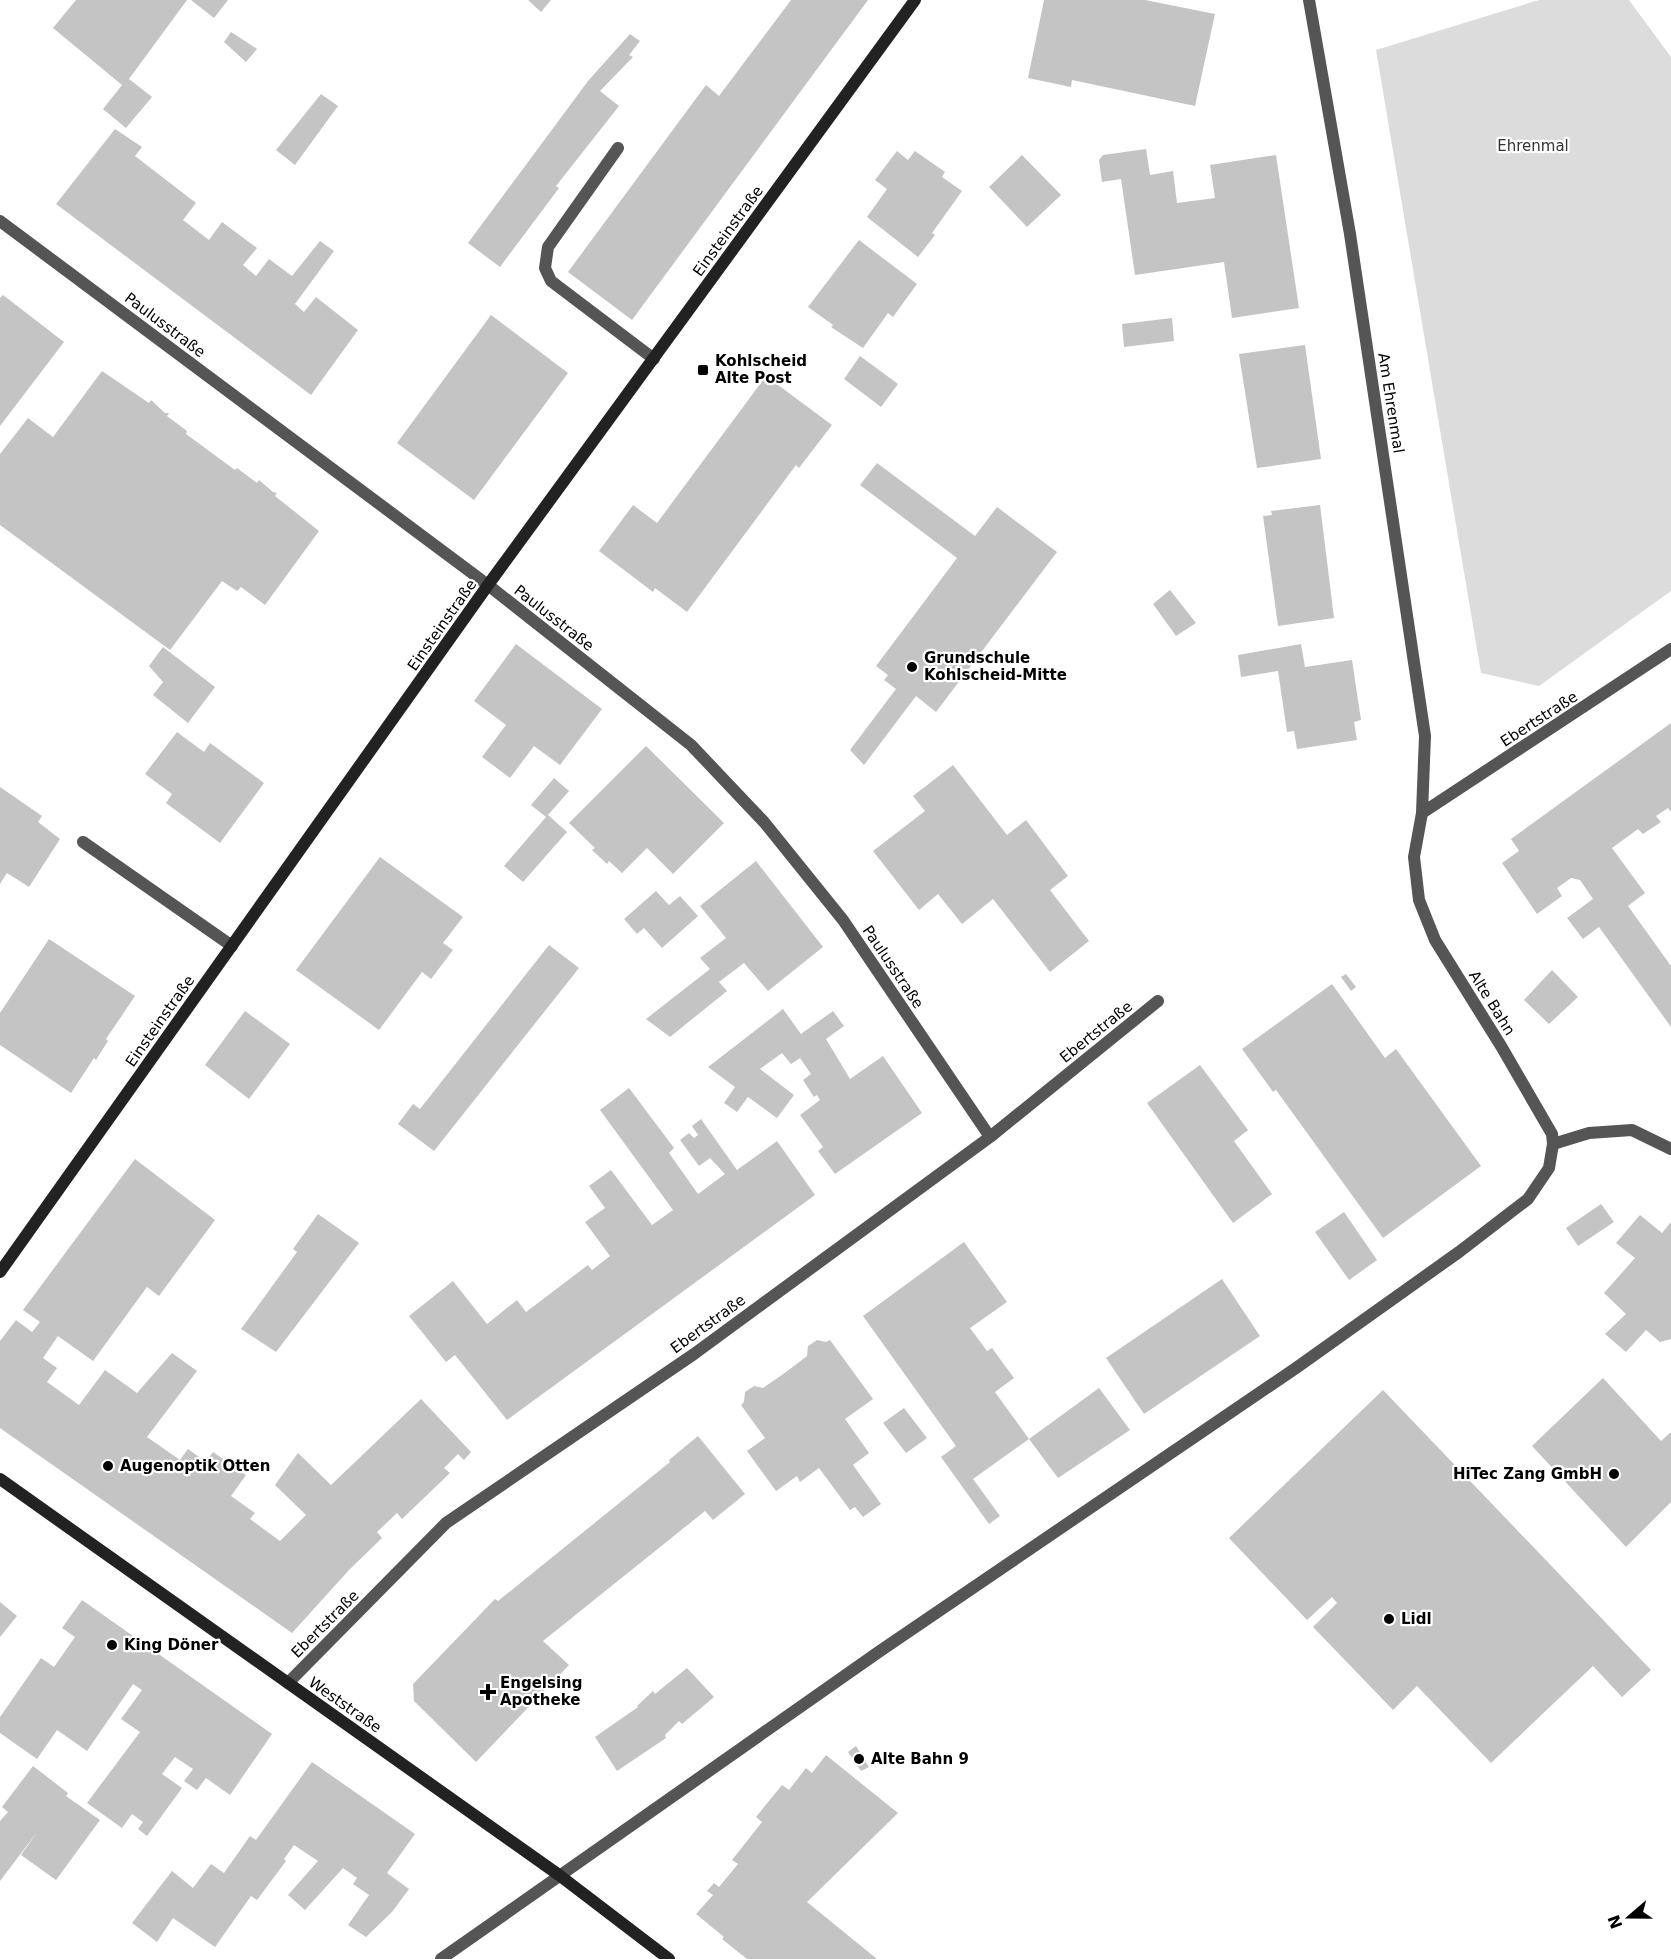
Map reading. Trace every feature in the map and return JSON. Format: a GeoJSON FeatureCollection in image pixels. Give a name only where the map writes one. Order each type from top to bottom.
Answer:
{"type":"FeatureCollection","features":[{"type":"Feature","properties":{"kind":"main road","name":"Einsteinstraße"},"geometry":{"type":"LineString","coordinates":[[0,1272],[488,585],[915,0]]}},
{"type":"Feature","properties":{"kind":"main road","name":"Weststraße"},"geometry":{"type":"LineString","coordinates":[[0,1479],[560,1875],[669,1959]]}},
{"type":"Feature","properties":{"kind":"street","name":"Am Ehrenmal"},"geometry":{"type":"LineString","coordinates":[[1309,0],[1353,257],[1425,736],[1422,813]]}},
{"type":"Feature","properties":{"kind":"street"},"geometry":{"type":"LineString","coordinates":[[618,148],[548,247],[545,268],[551,281],[654,359]]}},
{"type":"Feature","properties":{"kind":"street","name":"Paulusstraße"},"geometry":{"type":"LineString","coordinates":[[0,221],[488,585],[691,745],[764,822],[843,920],[990,1137]]}},
{"type":"Feature","properties":{"kind":"street","name":"Ebertstraße"},"geometry":{"type":"LineString","coordinates":[[1422,813],[1671,649]]}},
{"type":"Feature","properties":{"kind":"street","name":"Alte Bahn"},"geometry":{"type":"LineString","coordinates":[[1422,813],[1414,857],[1419,900],[1435,940],[1552,1134],[1552,1144]]}},
{"type":"Feature","properties":{"kind":"street"},"geometry":{"type":"LineString","coordinates":[[83,842],[232,946]]}},
{"type":"Feature","properties":{"kind":"street","name":"Ebertstraße"},"geometry":{"type":"LineString","coordinates":[[288,1683],[446,1523],[694,1354],[990,1137],[1158,1001]]}},
{"type":"Feature","properties":{"kind":"street"},"geometry":{"type":"LineString","coordinates":[[441,1959],[899,1638],[1305,1361],[1459,1252],[1528,1199],[1549,1168],[1552,1144],[1589,1133],[1632,1130],[1671,1149]]}},
{"type":"Feature","properties":{"kind":"green space","name":"Ehrenmal"},"geometry":{"type":"Polygon","coordinates":[[[1539,0],[1629,0],[1671,57],[1671,591],[1539,686],[1481,673],[1376,50],[1539,0]]]}},
{"type":"Feature","properties":{"kind":"building"},"geometry":{"type":"Polygon","coordinates":[[[76,0],[187,0],[129,79],[152,97],[126,128],[103,109],[122,85],[53,28],[76,0]]]}},
{"type":"Feature","properties":{"kind":"building"},"geometry":{"type":"Polygon","coordinates":[[[191,0],[228,0],[214,18],[191,0]]]}},
{"type":"Feature","properties":{"kind":"building"},"geometry":{"type":"Polygon","coordinates":[[[528,0],[551,0],[541,12],[528,0]]]}},
{"type":"Feature","properties":{"kind":"building"},"geometry":{"type":"Polygon","coordinates":[[[791,0],[868,0],[632,320],[568,272],[706,85],[719,96],[791,0]]]}},
{"type":"Feature","properties":{"kind":"building"},"geometry":{"type":"Polygon","coordinates":[[[1044,0],[1145,0],[1215,14],[1195,106],[1072,80],[1071,87],[1028,78],[1044,0]]]}},
{"type":"Feature","properties":{"kind":"building"},"geometry":{"type":"Polygon","coordinates":[[[231,32],[257,49],[246,62],[224,42],[231,32]]]}},
{"type":"Feature","properties":{"kind":"building"},"geometry":{"type":"Polygon","coordinates":[[[630,34],[640,41],[629,55],[633,57],[600,91],[619,106],[556,186],[559,188],[500,267],[468,243],[588,81],[630,34]]]}},
{"type":"Feature","properties":{"kind":"building"},"geometry":{"type":"Polygon","coordinates":[[[321,94],[338,106],[295,165],[276,150],[321,94]]]}},
{"type":"Feature","properties":{"kind":"building"},"geometry":{"type":"Polygon","coordinates":[[[115,129],[142,147],[135,156],[196,203],[183,220],[209,240],[222,222],[257,248],[243,265],[256,276],[269,259],[292,276],[320,241],[334,251],[295,304],[304,312],[316,297],[358,330],[311,395],[56,204],[115,129]]]}},
{"type":"Feature","properties":{"kind":"building"},"geometry":{"type":"Polygon","coordinates":[[[1146,149],[1150,175],[1173,171],[1177,203],[1215,198],[1210,165],[1276,155],[1299,308],[1232,318],[1224,262],[1135,275],[1121,179],[1102,182],[1099,160],[1103,155],[1146,149]]]}},
{"type":"Feature","properties":{"kind":"building"},"geometry":{"type":"Polygon","coordinates":[[[897,151],[908,160],[915,151],[945,172],[942,177],[962,191],[932,233],[935,235],[918,257],[867,217],[887,189],[875,180],[897,151]]]}},
{"type":"Feature","properties":{"kind":"building"},"geometry":{"type":"Polygon","coordinates":[[[1022,155],[1061,195],[1027,227],[989,187],[1022,155]]]}},
{"type":"Feature","properties":{"kind":"building"},"geometry":{"type":"Polygon","coordinates":[[[859,240],[917,284],[893,317],[888,313],[863,348],[831,327],[833,325],[808,307],[859,240]]]}},
{"type":"Feature","properties":{"kind":"building"},"geometry":{"type":"Polygon","coordinates":[[[3,295],[64,342],[0,426],[0,298],[3,295]]]}},
{"type":"Feature","properties":{"kind":"building"},"geometry":{"type":"Polygon","coordinates":[[[491,315],[568,373],[474,500],[397,443],[491,315]]]}},
{"type":"Feature","properties":{"kind":"building"},"geometry":{"type":"Polygon","coordinates":[[[1172,318],[1174,341],[1124,347],[1122,324],[1172,318]]]}},
{"type":"Feature","properties":{"kind":"building"},"geometry":{"type":"Polygon","coordinates":[[[1305,345],[1321,459],[1257,468],[1239,354],[1305,345]]]}},
{"type":"Feature","properties":{"kind":"building"},"geometry":{"type":"Polygon","coordinates":[[[860,356],[898,384],[881,407],[844,379],[860,356]]]}},
{"type":"Feature","properties":{"kind":"building"},"geometry":{"type":"Polygon","coordinates":[[[102,371],[149,403],[151,400],[165,413],[169,413],[167,416],[187,431],[186,434],[235,470],[237,468],[257,483],[259,480],[277,493],[275,496],[319,531],[265,605],[241,587],[237,591],[222,581],[170,650],[0,525],[0,454],[28,418],[53,437],[102,371]]]}},
{"type":"Feature","properties":{"kind":"building"},"geometry":{"type":"Polygon","coordinates":[[[766,376],[832,425],[799,468],[796,465],[687,612],[655,588],[653,592],[599,551],[633,505],[657,523],[766,376]]]}},
{"type":"Feature","properties":{"kind":"building"},"geometry":{"type":"Polygon","coordinates":[[[877,463],[975,536],[997,507],[1057,552],[936,712],[916,696],[864,765],[850,750],[896,689],[884,680],[888,675],[876,666],[957,558],[860,485],[877,463]]]}},
{"type":"Feature","properties":{"kind":"building"},"geometry":{"type":"Polygon","coordinates":[[[1320,505],[1334,618],[1278,626],[1263,516],[1272,515],[1271,511],[1320,505]]]}},
{"type":"Feature","properties":{"kind":"building"},"geometry":{"type":"Polygon","coordinates":[[[1170,590],[1196,623],[1176,636],[1153,604],[1170,590]]]}},
{"type":"Feature","properties":{"kind":"building"},"geometry":{"type":"Polygon","coordinates":[[[516,644],[602,709],[560,765],[534,746],[510,778],[482,757],[506,725],[474,701],[516,644]]]}},
{"type":"Feature","properties":{"kind":"building"},"geometry":{"type":"Polygon","coordinates":[[[1301,644],[1305,667],[1352,660],[1361,720],[1354,722],[1357,740],[1297,749],[1294,731],[1287,732],[1278,671],[1241,677],[1238,655],[1301,644]]]}},
{"type":"Feature","properties":{"kind":"building"},"geometry":{"type":"Polygon","coordinates":[[[163,647],[215,687],[188,723],[153,695],[163,682],[149,666],[163,647]]]}},
{"type":"Feature","properties":{"kind":"building"},"geometry":{"type":"Polygon","coordinates":[[[1671,723],[1671,812],[1668,808],[1656,816],[1661,822],[1643,834],[1638,829],[1612,848],[1645,893],[1628,906],[1671,966],[1671,1027],[1599,927],[1583,939],[1567,918],[1593,899],[1580,880],[1571,878],[1557,888],[1562,896],[1537,914],[1502,863],[1519,851],[1511,839],[1671,723]]]}},
{"type":"Feature","properties":{"kind":"building"},"geometry":{"type":"Polygon","coordinates":[[[177,732],[204,752],[210,743],[264,783],[220,843],[166,803],[172,794],[145,774],[177,732]]]}},
{"type":"Feature","properties":{"kind":"building"},"geometry":{"type":"Polygon","coordinates":[[[646,746],[724,823],[673,874],[647,848],[622,873],[609,861],[607,864],[592,850],[595,848],[569,823],[646,746]]]}},
{"type":"Feature","properties":{"kind":"building"},"geometry":{"type":"Polygon","coordinates":[[[953,765],[1007,835],[1026,820],[1068,876],[1050,890],[1089,941],[1050,972],[993,899],[962,924],[938,894],[919,910],[873,851],[925,811],[913,796],[953,765]]]}},
{"type":"Feature","properties":{"kind":"building"},"geometry":{"type":"Polygon","coordinates":[[[554,778],[569,791],[548,815],[567,832],[523,882],[504,866],[546,817],[531,805],[554,778]]]}},
{"type":"Feature","properties":{"kind":"building"},"geometry":{"type":"Polygon","coordinates":[[[0,787],[42,816],[38,822],[60,839],[29,887],[7,873],[0,884],[0,787]]]}},
{"type":"Feature","properties":{"kind":"building"},"geometry":{"type":"Polygon","coordinates":[[[380,857],[463,917],[443,943],[453,950],[431,979],[422,972],[379,1030],[296,970],[380,857]]]}},
{"type":"Feature","properties":{"kind":"building"},"geometry":{"type":"Polygon","coordinates":[[[756,861],[823,947],[768,991],[744,963],[719,982],[727,991],[670,1037],[646,1019],[710,969],[700,958],[726,938],[700,906],[756,861]]]}},
{"type":"Feature","properties":{"kind":"building"},"geometry":{"type":"Polygon","coordinates":[[[656,891],[669,905],[680,896],[698,916],[662,948],[644,928],[637,934],[624,919],[656,891]]]}},
{"type":"Feature","properties":{"kind":"building"},"geometry":{"type":"Polygon","coordinates":[[[49,939],[135,996],[106,1039],[108,1041],[96,1060],[94,1058],[71,1093],[0,1045],[0,1013],[49,939]]]}},
{"type":"Feature","properties":{"kind":"building"},"geometry":{"type":"Polygon","coordinates":[[[549,945],[579,968],[434,1151],[398,1124],[413,1104],[420,1109],[549,945]]]}},
{"type":"Feature","properties":{"kind":"building"},"geometry":{"type":"Polygon","coordinates":[[[1552,970],[1578,997],[1549,1024],[1524,1000],[1552,970]]]}},
{"type":"Feature","properties":{"kind":"building"},"geometry":{"type":"Polygon","coordinates":[[[1346,974],[1356,987],[1351,991],[1341,977],[1346,974]]]}},
{"type":"Feature","properties":{"kind":"building"},"geometry":{"type":"Polygon","coordinates":[[[1332,984],[1385,1058],[1396,1049],[1481,1166],[1383,1238],[1276,1090],[1273,1092],[1242,1049],[1332,984]]]}},
{"type":"Feature","properties":{"kind":"building"},"geometry":{"type":"Polygon","coordinates":[[[783,1009],[801,1034],[833,1011],[844,1026],[826,1039],[850,1079],[883,1056],[922,1113],[835,1174],[818,1151],[823,1147],[800,1115],[820,1100],[817,1095],[814,1097],[803,1080],[811,1074],[800,1058],[791,1064],[782,1053],[760,1069],[794,1095],[777,1118],[748,1097],[737,1112],[724,1103],[735,1087],[708,1067],[783,1009]]]}},
{"type":"Feature","properties":{"kind":"building"},"geometry":{"type":"Polygon","coordinates":[[[245,1011],[290,1044],[249,1099],[205,1065],[245,1011]]]}},
{"type":"Feature","properties":{"kind":"building"},"geometry":{"type":"Polygon","coordinates":[[[1200,1065],[1248,1130],[1234,1141],[1272,1194],[1233,1223],[1147,1103],[1200,1065]]]}},
{"type":"Feature","properties":{"kind":"building"},"geometry":{"type":"Polygon","coordinates":[[[629,1088],[674,1148],[669,1153],[698,1194],[725,1174],[710,1158],[699,1166],[680,1140],[689,1133],[694,1138],[698,1135],[692,1126],[701,1119],[737,1170],[777,1141],[815,1195],[507,1420],[455,1355],[446,1362],[409,1316],[453,1281],[487,1324],[517,1300],[526,1312],[588,1265],[592,1270],[610,1256],[585,1222],[605,1208],[589,1186],[611,1170],[652,1225],[673,1210],[600,1110],[629,1088]]]}},
{"type":"Feature","properties":{"kind":"building"},"geometry":{"type":"Polygon","coordinates":[[[135,1159],[215,1220],[159,1296],[147,1287],[93,1361],[58,1336],[43,1358],[57,1368],[47,1382],[79,1405],[105,1370],[137,1393],[172,1353],[197,1371],[147,1437],[180,1460],[188,1449],[206,1462],[213,1452],[246,1475],[231,1496],[255,1513],[250,1519],[280,1541],[306,1515],[275,1485],[298,1453],[331,1485],[421,1399],[471,1452],[464,1460],[458,1454],[444,1468],[450,1473],[402,1519],[397,1513],[377,1532],[382,1538],[349,1570],[292,1633],[0,1428],[0,1341],[16,1320],[32,1332],[40,1322],[23,1310],[135,1159]]]}},
{"type":"Feature","properties":{"kind":"building"},"geometry":{"type":"Polygon","coordinates":[[[1601,1204],[1614,1222],[1578,1246],[1566,1228],[1601,1204]]]}},
{"type":"Feature","properties":{"kind":"building"},"geometry":{"type":"Polygon","coordinates":[[[1344,1212],[1377,1260],[1349,1280],[1315,1232],[1344,1212]]]}},
{"type":"Feature","properties":{"kind":"building"},"geometry":{"type":"Polygon","coordinates":[[[318,1214],[359,1243],[276,1352],[241,1329],[297,1252],[293,1249],[318,1214]]]}},
{"type":"Feature","properties":{"kind":"building"},"geometry":{"type":"Polygon","coordinates":[[[1640,1215],[1662,1233],[1671,1222],[1671,1339],[1660,1342],[1646,1330],[1626,1352],[1605,1334],[1626,1314],[1604,1293],[1635,1258],[1616,1243],[1640,1215]]]}},
{"type":"Feature","properties":{"kind":"building"},"geometry":{"type":"Polygon","coordinates":[[[964,1242],[1007,1302],[970,1328],[987,1351],[992,1348],[1014,1378],[995,1392],[1029,1439],[973,1479],[1000,1516],[989,1524],[941,1457],[956,1446],[863,1316],[964,1242]]]}},
{"type":"Feature","properties":{"kind":"building"},"geometry":{"type":"Polygon","coordinates":[[[1222,1279],[1260,1336],[1144,1414],[1106,1358],[1222,1279]]]}},
{"type":"Feature","properties":{"kind":"building"},"geometry":{"type":"Polygon","coordinates":[[[817,1340],[826,1342],[830,1340],[873,1399],[845,1419],[869,1453],[853,1465],[881,1504],[863,1517],[855,1507],[850,1510],[819,1468],[800,1482],[797,1476],[776,1491],[747,1451],[765,1438],[741,1405],[744,1402],[745,1392],[754,1386],[763,1388],[786,1372],[807,1356],[808,1346],[817,1340]]]}},
{"type":"Feature","properties":{"kind":"building","name":"HiTec Zang GmbH"},"geometry":{"type":"Polygon","coordinates":[[[1603,1378],[1661,1441],[1671,1432],[1671,1502],[1626,1547],[1532,1446],[1603,1378]]]}},
{"type":"Feature","properties":{"kind":"building"},"geometry":{"type":"Polygon","coordinates":[[[1099,1388],[1130,1430],[1058,1478],[1029,1439],[1099,1388]]]}},
{"type":"Feature","properties":{"kind":"building"},"geometry":{"type":"Polygon","coordinates":[[[1383,1390],[1651,1670],[1622,1697],[1593,1666],[1491,1763],[1417,1686],[1393,1710],[1313,1627],[1337,1603],[1332,1597],[1307,1620],[1229,1538],[1383,1390]]]}},
{"type":"Feature","properties":{"kind":"building"},"geometry":{"type":"Polygon","coordinates":[[[904,1408],[927,1438],[906,1453],[883,1423],[904,1408]]]}},
{"type":"Feature","properties":{"kind":"building"},"geometry":{"type":"Polygon","coordinates":[[[698,1436],[745,1494],[713,1520],[705,1511],[543,1641],[569,1665],[476,1762],[414,1701],[413,1684],[495,1599],[498,1601],[670,1462],[669,1460],[698,1436]]]}},
{"type":"Feature","properties":{"kind":"building"},"geometry":{"type":"Polygon","coordinates":[[[82,1600],[272,1734],[230,1795],[206,1778],[197,1790],[184,1781],[193,1769],[175,1757],[162,1774],[182,1788],[147,1836],[138,1829],[143,1822],[132,1814],[122,1828],[87,1803],[140,1732],[121,1719],[142,1690],[133,1684],[87,1751],[57,1730],[37,1759],[0,1733],[0,1717],[41,1658],[54,1667],[75,1637],[62,1628],[82,1600]]]}},
{"type":"Feature","properties":{"kind":"building"},"geometry":{"type":"Polygon","coordinates":[[[0,1602],[17,1616],[0,1637],[0,1602]]]}},
{"type":"Feature","properties":{"kind":"building"},"geometry":{"type":"Polygon","coordinates":[[[687,1668],[714,1697],[682,1724],[679,1721],[665,1735],[666,1738],[617,1771],[595,1737],[638,1707],[653,1691],[655,1694],[687,1668]]]}},
{"type":"Feature","properties":{"kind":"building","name":"Alte Bahn 9"},"geometry":{"type":"Polygon","coordinates":[[[856,1746],[869,1767],[861,1771],[848,1752],[856,1746]]]}},
{"type":"Feature","properties":{"kind":"building"},"geometry":{"type":"Polygon","coordinates":[[[826,1755],[898,1813],[807,1902],[877,1959],[747,1959],[696,1914],[713,1895],[707,1891],[714,1883],[719,1887],[738,1864],[732,1860],[762,1822],[756,1817],[782,1785],[789,1790],[806,1768],[812,1773],[826,1755]]]}},
{"type":"Feature","properties":{"kind":"building"},"geometry":{"type":"Polygon","coordinates":[[[312,1762],[415,1834],[387,1873],[409,1889],[392,1912],[366,1937],[348,1925],[369,1895],[353,1884],[357,1878],[343,1868],[305,1910],[288,1895],[318,1861],[294,1845],[284,1859],[286,1861],[257,1900],[251,1896],[215,1947],[173,1918],[157,1942],[132,1923],[172,1871],[193,1888],[211,1864],[224,1873],[250,1836],[256,1840],[312,1762]]]}},
{"type":"Feature","properties":{"kind":"building"},"geometry":{"type":"Polygon","coordinates":[[[33,1766],[68,1793],[66,1796],[100,1820],[56,1880],[21,1855],[38,1831],[0,1881],[0,1821],[8,1812],[2,1807],[33,1766]]]}},
{"type":"Feature","properties":{"kind":"place","name":"Kohlscheid Alte Post"},"geometry":{"type":"Point","coordinates":[703,370]}},
{"type":"Feature","properties":{"kind":"place","name":"Grundschule Kohlscheid-Mitte"},"geometry":{"type":"Point","coordinates":[912,667]}},
{"type":"Feature","properties":{"kind":"place","name":"Augenoptik Otten"},"geometry":{"type":"Point","coordinates":[108,1466]}},
{"type":"Feature","properties":{"kind":"place","name":"HiTec Zang GmbH"},"geometry":{"type":"Point","coordinates":[1614,1474]}},
{"type":"Feature","properties":{"kind":"place","name":"Lidl"},"geometry":{"type":"Point","coordinates":[1389,1619]}},
{"type":"Feature","properties":{"kind":"place","name":"King Döner"},"geometry":{"type":"Point","coordinates":[112,1645]}},
{"type":"Feature","properties":{"kind":"place","name":"Engelsing Apotheke"},"geometry":{"type":"Point","coordinates":[488,1692]}},
{"type":"Feature","properties":{"kind":"place","name":"Alte Bahn 9"},"geometry":{"type":"Point","coordinates":[859,1759]}}]}
